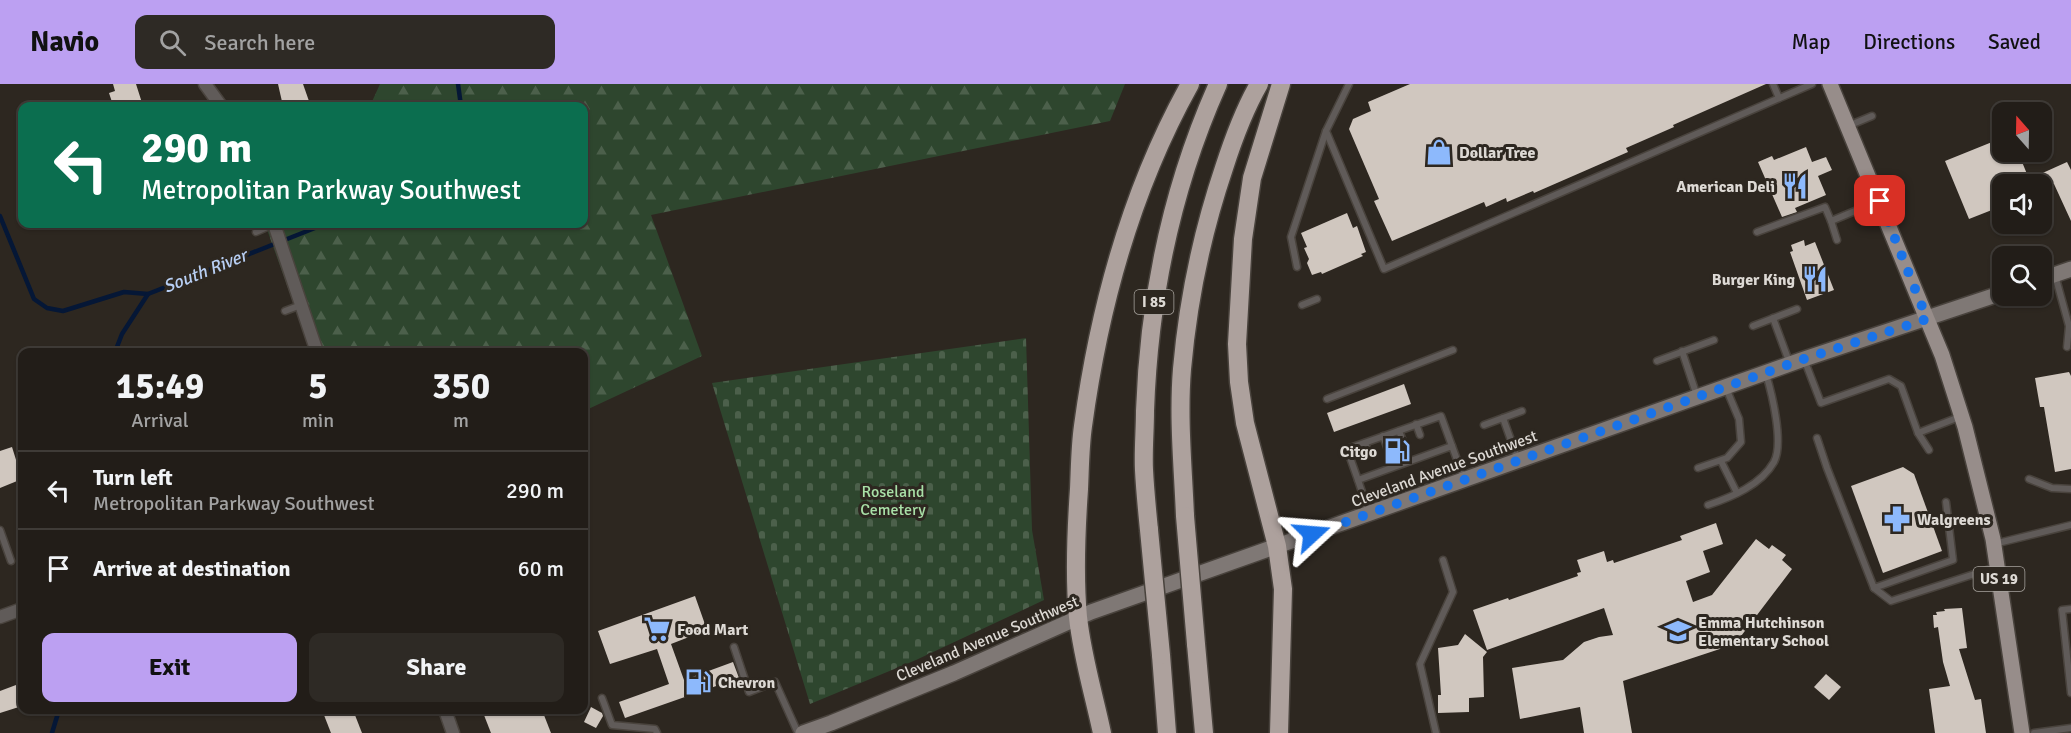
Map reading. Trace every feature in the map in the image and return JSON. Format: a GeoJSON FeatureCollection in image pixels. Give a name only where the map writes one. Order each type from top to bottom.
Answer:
{"type":"FeatureCollection","features":[{"type":"Feature","properties":{"kind":"highway"},"geometry":{"type":"LineString","coordinates":[[1102,733],[1078,618],[1076,536],[1083,427],[1101,327],[1117,264],[1149,171],[1190,84]]}},
{"type":"Feature","properties":{"kind":"highway","name":"I 85"},"geometry":{"type":"LineString","coordinates":[[1167,733],[1144,469],[1147,365],[1153,307],[1163,251],[1181,182],[1204,115],[1218,84]]}},
{"type":"Feature","properties":{"kind":"highway","name":"I 85"},"geometry":{"type":"LineString","coordinates":[[1204,733],[1185,516],[1182,370],[1202,239],[1231,146],[1259,84]]}},
{"type":"Feature","properties":{"kind":"highway"},"geometry":{"type":"LineString","coordinates":[[1279,733],[1283,589],[1277,546],[1245,423],[1239,382],[1237,344],[1243,238],[1252,178],[1281,84]]}},
{"type":"Feature","properties":{"kind":"main road","name":"US 19"},"geometry":{"type":"LineString","coordinates":[[1830,84],[1927,319],[1962,416],[1994,544],[2022,733]]}},
{"type":"Feature","properties":{"kind":"main road"},"geometry":{"type":"LineString","coordinates":[[2052,275],[2071,269]]}},
{"type":"Feature","properties":{"kind":"main road","name":"Cleveland Avenue Southwest"},"geometry":{"type":"LineString","coordinates":[[803,733],[832,728],[1078,618],[1725,387],[1992,296]]}},
{"type":"Feature","properties":{"kind":"street"},"geometry":{"type":"LineString","coordinates":[[205,84],[218,102]]}},
{"type":"Feature","properties":{"kind":"street"},"geometry":{"type":"LineString","coordinates":[[275,228],[316,348]]}},
{"type":"Feature","properties":{"kind":"street"},"geometry":{"type":"LineString","coordinates":[[0,617],[18,610]]}},
{"type":"Feature","properties":{"kind":"street"},"geometry":{"type":"LineString","coordinates":[[446,714],[453,733]]}},
{"type":"Feature","properties":{"kind":"lane"},"geometry":{"type":"LineString","coordinates":[[1297,267],[1292,237],[1326,131],[1349,84]]}},
{"type":"Feature","properties":{"kind":"lane"},"geometry":{"type":"LineString","coordinates":[[1773,84],[1779,98]]}},
{"type":"Feature","properties":{"kind":"lane"},"geometry":{"type":"LineString","coordinates":[[1376,272],[1812,84]]}},
{"type":"Feature","properties":{"kind":"lane"},"geometry":{"type":"LineString","coordinates":[[1848,126],[1872,116]]}},
{"type":"Feature","properties":{"kind":"lane"},"geometry":{"type":"LineString","coordinates":[[1326,131],[1384,268]]}},
{"type":"Feature","properties":{"kind":"lane"},"geometry":{"type":"LineString","coordinates":[[1831,221],[1880,201]]}},
{"type":"Feature","properties":{"kind":"lane"},"geometry":{"type":"LineString","coordinates":[[1757,232],[1825,207],[1837,240]]}},
{"type":"Feature","properties":{"kind":"lane"},"geometry":{"type":"LineString","coordinates":[[256,232],[265,228]]}},
{"type":"Feature","properties":{"kind":"lane"},"geometry":{"type":"LineString","coordinates":[[2052,285],[2070,327],[2067,347]]}},
{"type":"Feature","properties":{"kind":"lane"},"geometry":{"type":"LineString","coordinates":[[1302,305],[1317,299]]}},
{"type":"Feature","properties":{"kind":"lane"},"geometry":{"type":"LineString","coordinates":[[285,311],[301,305]]}},
{"type":"Feature","properties":{"kind":"lane"},"geometry":{"type":"LineString","coordinates":[[1753,326],[1797,309]]}},
{"type":"Feature","properties":{"kind":"lane"},"geometry":{"type":"LineString","coordinates":[[1773,318],[1821,403],[1889,379],[1901,386],[1918,433],[1929,450]]}},
{"type":"Feature","properties":{"kind":"lane"},"geometry":{"type":"LineString","coordinates":[[1657,361],[1714,340]]}},
{"type":"Feature","properties":{"kind":"lane"},"geometry":{"type":"LineString","coordinates":[[1327,399],[1453,350]]}},
{"type":"Feature","properties":{"kind":"lane"},"geometry":{"type":"LineString","coordinates":[[1682,351],[1697,397]]}},
{"type":"Feature","properties":{"kind":"lane"},"geometry":{"type":"LineString","coordinates":[[1708,505],[1756,482],[1774,461],[1777,442],[1774,402],[1766,373]]}},
{"type":"Feature","properties":{"kind":"lane"},"geometry":{"type":"LineString","coordinates":[[1698,468],[1727,458],[1741,442],[1739,419],[1725,387]]}},
{"type":"Feature","properties":{"kind":"lane"},"geometry":{"type":"LineString","coordinates":[[1484,424],[1522,411]]}},
{"type":"Feature","properties":{"kind":"lane"},"geometry":{"type":"LineString","coordinates":[[1369,513],[1347,449],[1416,424],[1441,416],[1465,480]]}},
{"type":"Feature","properties":{"kind":"lane"},"geometry":{"type":"LineString","coordinates":[[1918,433],[1962,416]]}},
{"type":"Feature","properties":{"kind":"lane"},"geometry":{"type":"LineString","coordinates":[[1503,418],[1518,461]]}},
{"type":"Feature","properties":{"kind":"lane"},"geometry":{"type":"LineString","coordinates":[[1416,424],[1420,435]]}},
{"type":"Feature","properties":{"kind":"lane"},"geometry":{"type":"LineString","coordinates":[[1399,431],[1403,441]]}},
{"type":"Feature","properties":{"kind":"lane"},"geometry":{"type":"LineString","coordinates":[[1383,436],[1387,447]]}},
{"type":"Feature","properties":{"kind":"lane"},"geometry":{"type":"LineString","coordinates":[[1817,438],[1875,588],[1891,601],[1997,567]]}},
{"type":"Feature","properties":{"kind":"lane"},"geometry":{"type":"LineString","coordinates":[[1365,443],[1369,453]]}},
{"type":"Feature","properties":{"kind":"lane"},"geometry":{"type":"LineString","coordinates":[[1358,480],[1427,452],[1452,446]]}},
{"type":"Feature","properties":{"kind":"lane"},"geometry":{"type":"LineString","coordinates":[[1721,461],[1737,493]]}},
{"type":"Feature","properties":{"kind":"lane"},"geometry":{"type":"LineString","coordinates":[[2029,479],[2052,488],[2071,489]]}},
{"type":"Feature","properties":{"kind":"lane"},"geometry":{"type":"LineString","coordinates":[[1875,588],[1953,560],[1946,502]]}},
{"type":"Feature","properties":{"kind":"lane"},"geometry":{"type":"LineString","coordinates":[[1994,544],[2071,525]]}},
{"type":"Feature","properties":{"kind":"lane"},"geometry":{"type":"LineString","coordinates":[[0,530],[11,561]]}},
{"type":"Feature","properties":{"kind":"lane"},"geometry":{"type":"LineString","coordinates":[[1436,733],[1420,664],[1453,592],[1443,560]]}},
{"type":"Feature","properties":{"kind":"lane"},"geometry":{"type":"LineString","coordinates":[[2071,609],[2062,610],[2071,693]]}},
{"type":"Feature","properties":{"kind":"lane"},"geometry":{"type":"LineString","coordinates":[[734,647],[749,692],[775,682],[798,733]]}},
{"type":"Feature","properties":{"kind":"lane"},"geometry":{"type":"LineString","coordinates":[[602,698],[612,725],[656,729],[657,733]]}},
{"type":"Feature","properties":{"kind":"lane"},"geometry":{"type":"LineString","coordinates":[[2034,733],[2071,728]]}},
{"type":"Feature","properties":{"kind":"green space"},"geometry":{"type":"Polygon","coordinates":[[[380,84],[1125,84],[1110,121],[651,215],[702,356],[588,409],[588,348],[310,348],[266,228],[588,228],[588,102],[372,102],[380,84]]]}},
{"type":"Feature","properties":{"kind":"green space","name":"Roseland Cemetery"},"geometry":{"type":"Polygon","coordinates":[[[1026,338],[1032,530],[1044,600],[916,660],[810,704],[712,383],[1026,338]]]}},
{"type":"Feature","properties":{"kind":"building"},"geometry":{"type":"Polygon","coordinates":[[[113,84],[136,84],[142,102],[112,102],[109,93],[115,91],[113,84]]]}},
{"type":"Feature","properties":{"kind":"building"},"geometry":{"type":"Polygon","coordinates":[[[278,84],[303,84],[309,102],[282,102],[278,84]]]}},
{"type":"Feature","properties":{"kind":"building"},"geometry":{"type":"Polygon","coordinates":[[[1410,84],[1766,84],[1626,148],[1628,152],[1534,193],[1533,191],[1507,202],[1506,198],[1486,207],[1484,202],[1392,241],[1374,201],[1379,199],[1349,129],[1353,119],[1371,111],[1368,102],[1410,84]]]}},
{"type":"Feature","properties":{"kind":"building"},"geometry":{"type":"Polygon","coordinates":[[[1992,142],[1992,162],[2022,162],[2027,174],[1992,174],[1992,210],[1969,219],[1945,161],[1992,142]]]}},
{"type":"Feature","properties":{"kind":"building","name":"American Deli"},"geometry":{"type":"Polygon","coordinates":[[[1806,147],[1812,162],[1826,157],[1832,170],[1818,176],[1826,195],[1795,208],[1797,212],[1782,217],[1758,162],[1772,156],[1774,160],[1806,147]]]}},
{"type":"Feature","properties":{"kind":"building"},"geometry":{"type":"Polygon","coordinates":[[[2067,162],[2071,170],[2071,221],[2052,184],[2052,174],[2040,174],[2067,162]]]}},
{"type":"Feature","properties":{"kind":"building"},"geometry":{"type":"Polygon","coordinates":[[[1347,213],[1353,228],[1357,226],[1366,252],[1361,254],[1363,256],[1322,274],[1321,272],[1312,275],[1304,248],[1307,247],[1301,233],[1347,213]]]}},
{"type":"Feature","properties":{"kind":"building","name":"Burger King"},"geometry":{"type":"Polygon","coordinates":[[[1804,240],[1805,246],[1815,242],[1834,290],[1807,300],[1790,252],[1793,251],[1791,245],[1804,240]]]}},
{"type":"Feature","properties":{"kind":"building"},"geometry":{"type":"Polygon","coordinates":[[[2069,372],[2071,376],[2071,469],[2055,472],[2044,407],[2040,407],[2035,378],[2069,372]]]}},
{"type":"Feature","properties":{"kind":"building"},"geometry":{"type":"Polygon","coordinates":[[[1404,384],[1411,404],[1334,432],[1327,413],[1404,384]]]}},
{"type":"Feature","properties":{"kind":"building"},"geometry":{"type":"Polygon","coordinates":[[[12,447],[18,466],[18,481],[0,488],[0,451],[12,447]]]}},
{"type":"Feature","properties":{"kind":"building","name":"Walgreens"},"geometry":{"type":"Polygon","coordinates":[[[1903,467],[1914,474],[1942,551],[1883,573],[1851,486],[1903,467]]]}},
{"type":"Feature","properties":{"kind":"building","name":"Emma Hutchinson Elementary School"},"geometry":{"type":"Polygon","coordinates":[[[1716,523],[1723,544],[1703,551],[1710,572],[1686,581],[1693,602],[1712,595],[1756,539],[1769,549],[1772,545],[1786,555],[1782,560],[1792,569],[1735,644],[1623,681],[1632,733],[1584,733],[1580,707],[1520,719],[1512,668],[1563,660],[1584,642],[1613,635],[1604,608],[1487,650],[1473,610],[1578,576],[1577,573],[1581,572],[1577,560],[1604,551],[1607,562],[1613,560],[1614,563],[1682,540],[1680,536],[1716,523]]]}},
{"type":"Feature","properties":{"kind":"building"},"geometry":{"type":"Polygon","coordinates":[[[695,596],[707,630],[671,644],[684,680],[733,662],[739,678],[625,718],[619,702],[669,684],[657,649],[610,664],[598,631],[695,596]]]}},
{"type":"Feature","properties":{"kind":"building"},"geometry":{"type":"Polygon","coordinates":[[[1962,608],[1967,648],[1959,649],[1975,700],[1981,699],[1986,733],[1935,733],[1929,689],[1950,686],[1943,662],[1938,627],[1934,628],[1933,615],[1937,615],[1936,612],[1945,611],[1944,609],[1962,608]]]}},
{"type":"Feature","properties":{"kind":"building"},"geometry":{"type":"Polygon","coordinates":[[[1465,634],[1487,652],[1483,657],[1484,697],[1469,698],[1469,712],[1438,713],[1438,695],[1441,695],[1438,648],[1458,645],[1465,634]]]}},
{"type":"Feature","properties":{"kind":"building"},"geometry":{"type":"Polygon","coordinates":[[[1826,674],[1841,687],[1829,700],[1814,687],[1826,674]]]}},
{"type":"Feature","properties":{"kind":"building"},"geometry":{"type":"Polygon","coordinates":[[[16,685],[18,707],[0,713],[0,691],[16,685]]]}},
{"type":"Feature","properties":{"kind":"building"},"geometry":{"type":"Polygon","coordinates":[[[591,707],[602,713],[603,716],[596,728],[584,722],[591,707]]]}},
{"type":"Feature","properties":{"kind":"building"},"geometry":{"type":"Polygon","coordinates":[[[324,714],[355,714],[362,733],[331,733],[324,714]]]}},
{"type":"Feature","properties":{"kind":"building"},"geometry":{"type":"Polygon","coordinates":[[[484,714],[544,714],[551,733],[491,733],[484,714]]]}},
{"type":"Feature","properties":{"kind":"waterway","name":"South River"},"geometry":{"type":"LineString","coordinates":[[458,84],[460,102]]}},
{"type":"Feature","properties":{"kind":"waterway"},"geometry":{"type":"LineString","coordinates":[[0,216],[34,299],[47,308],[63,311],[124,292],[148,294]]}},
{"type":"Feature","properties":{"kind":"waterway","name":"South River"},"geometry":{"type":"LineString","coordinates":[[117,348],[122,334],[148,294],[315,228]]}},
{"type":"Feature","properties":{"kind":"waterway","name":"South River"},"geometry":{"type":"LineString","coordinates":[[52,733],[58,714]]}},
{"type":"Feature","properties":{"kind":"place","name":"Dollar Tree"},"geometry":{"type":"Point","coordinates":[1439,152]}},
{"type":"Feature","properties":{"kind":"place","name":"American Deli"},"geometry":{"type":"Point","coordinates":[1795,186]}},
{"type":"Feature","properties":{"kind":"place","name":"Burger King"},"geometry":{"type":"Point","coordinates":[1815,279]}},
{"type":"Feature","properties":{"kind":"place","name":"Citgo"},"geometry":{"type":"Point","coordinates":[1397,451]}},
{"type":"Feature","properties":{"kind":"place","name":"Walgreens"},"geometry":{"type":"Point","coordinates":[1897,519]}},
{"type":"Feature","properties":{"kind":"place","name":"Food Mart"},"geometry":{"type":"Point","coordinates":[657,629]}},
{"type":"Feature","properties":{"kind":"place","name":"Emma Hutchinson Elementary School"},"geometry":{"type":"Point","coordinates":[1678,631]}},
{"type":"Feature","properties":{"kind":"place","name":"Chevron"},"geometry":{"type":"Point","coordinates":[698,682]}},
{"type":"Feature","properties":{"kind":"route"},"geometry":{"type":"LineString","coordinates":[[1312,534],[1804,359],[1927,319],[1880,201]]}}]}
